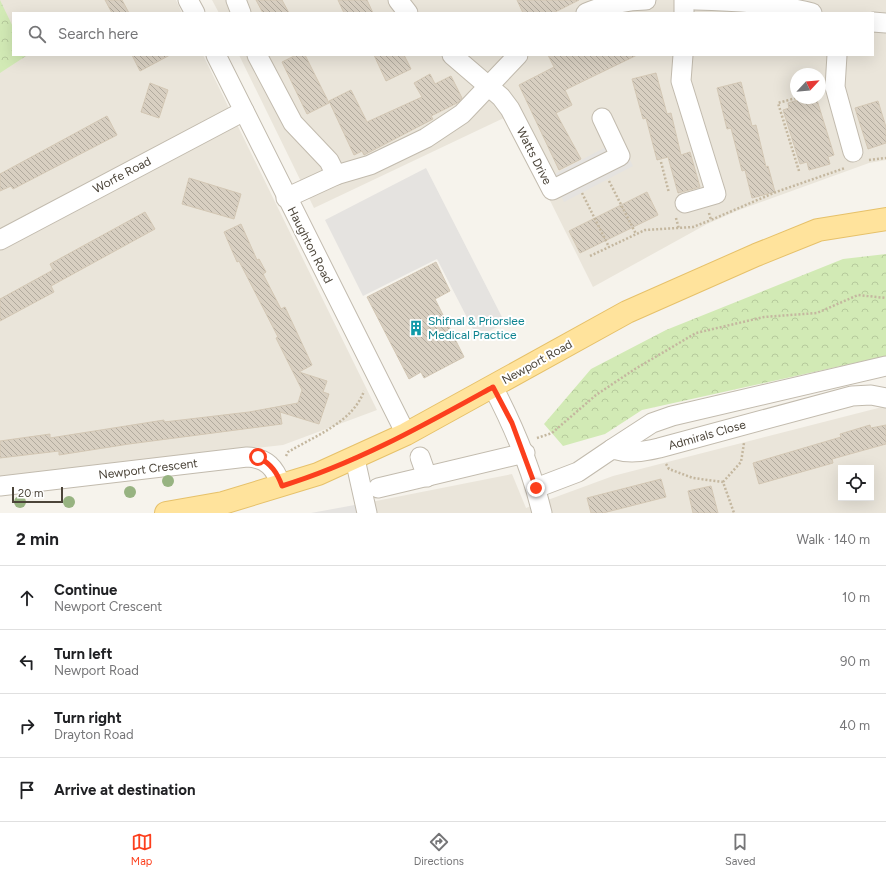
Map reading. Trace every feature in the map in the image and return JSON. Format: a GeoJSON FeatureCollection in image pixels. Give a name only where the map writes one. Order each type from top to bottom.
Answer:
{"type":"FeatureCollection","features":[{"type":"Feature","properties":{"kind":"main road","name":"Newport Road"},"geometry":{"type":"LineString","coordinates":[[166,513],[223,503],[280,480],[318,474],[355,459],[406,434],[493,387],[627,312],[756,255],[818,230],[886,219]]}},
{"type":"Feature","properties":{"kind":"street"},"geometry":{"type":"LineString","coordinates":[[188,0],[194,12]]}},
{"type":"Feature","properties":{"kind":"street"},"geometry":{"type":"LineString","coordinates":[[236,0],[241,12]]}},
{"type":"Feature","properties":{"kind":"street"},"geometry":{"type":"LineString","coordinates":[[398,0],[407,12]]}},
{"type":"Feature","properties":{"kind":"street"},"geometry":{"type":"LineString","coordinates":[[589,12],[632,0],[646,0]]}},
{"type":"Feature","properties":{"kind":"street"},"geometry":{"type":"LineString","coordinates":[[684,0],[684,12]]}},
{"type":"Feature","properties":{"kind":"street"},"geometry":{"type":"LineString","coordinates":[[694,0],[786,3],[809,12]]}},
{"type":"Feature","properties":{"kind":"street"},"geometry":{"type":"LineString","coordinates":[[874,22],[886,23]]}},
{"type":"Feature","properties":{"kind":"street","name":"Haughton Road"},"geometry":{"type":"LineString","coordinates":[[216,56],[286,198],[406,434]]}},
{"type":"Feature","properties":{"kind":"street"},"geometry":{"type":"LineString","coordinates":[[258,56],[293,122],[329,161],[336,175]]}},
{"type":"Feature","properties":{"kind":"street"},"geometry":{"type":"LineString","coordinates":[[453,56],[489,86]]}},
{"type":"Feature","properties":{"kind":"street"},"geometry":{"type":"LineString","coordinates":[[286,198],[336,175],[370,165],[426,138],[462,114],[517,56]]}},
{"type":"Feature","properties":{"kind":"street"},"geometry":{"type":"LineString","coordinates":[[683,56],[681,81],[716,194],[685,203]]}},
{"type":"Feature","properties":{"kind":"street"},"geometry":{"type":"LineString","coordinates":[[836,56],[835,87],[855,160]]}},
{"type":"Feature","properties":{"kind":"street","name":"Watts Drive"},"geometry":{"type":"LineString","coordinates":[[489,86],[501,97],[510,109],[552,190],[620,156],[602,118]]}},
{"type":"Feature","properties":{"kind":"street","name":"Worfe Road"},"geometry":{"type":"LineString","coordinates":[[0,240],[244,111]]}},
{"type":"Feature","properties":{"kind":"street"},"geometry":{"type":"LineString","coordinates":[[536,488],[578,472],[652,423],[672,416],[886,366]]}},
{"type":"Feature","properties":{"kind":"street"},"geometry":{"type":"LineString","coordinates":[[493,387],[523,448],[536,488],[542,513]]}},
{"type":"Feature","properties":{"kind":"street","name":"Admirals Close"},"geometry":{"type":"LineString","coordinates":[[612,449],[626,453],[660,448],[852,396],[871,395],[886,398]]}},
{"type":"Feature","properties":{"kind":"street"},"geometry":{"type":"LineString","coordinates":[[378,488],[427,477],[523,448]]}},
{"type":"Feature","properties":{"kind":"street","name":"Newport Crescent"},"geometry":{"type":"LineString","coordinates":[[0,486],[247,457],[258,457],[270,464],[280,480]]}},
{"type":"Feature","properties":{"kind":"street"},"geometry":{"type":"LineString","coordinates":[[420,457],[427,477]]}},
{"type":"Feature","properties":{"kind":"street"},"geometry":{"type":"LineString","coordinates":[[355,459],[367,513]]}},
{"type":"Feature","properties":{"kind":"path"},"geometry":{"type":"LineString","coordinates":[[790,100],[778,103],[799,171]]}},
{"type":"Feature","properties":{"kind":"path"},"geometry":{"type":"LineString","coordinates":[[590,256],[645,230],[694,227],[855,160],[886,158]]}},
{"type":"Feature","properties":{"kind":"path"},"geometry":{"type":"LineString","coordinates":[[601,166],[636,234]]}},
{"type":"Feature","properties":{"kind":"path"},"geometry":{"type":"LineString","coordinates":[[575,178],[609,247]]}},
{"type":"Feature","properties":{"kind":"path"},"geometry":{"type":"LineString","coordinates":[[705,197],[711,220]]}},
{"type":"Feature","properties":{"kind":"path"},"geometry":{"type":"LineString","coordinates":[[523,448],[552,433],[596,395],[696,334],[764,317],[817,313],[858,295],[886,298]]}},
{"type":"Feature","properties":{"kind":"path"},"geometry":{"type":"LineString","coordinates":[[280,480],[288,452],[348,416],[361,399],[365,386]]}},
{"type":"Feature","properties":{"kind":"path"},"geometry":{"type":"LineString","coordinates":[[723,482],[741,462],[747,424]]}},
{"type":"Feature","properties":{"kind":"path"},"geometry":{"type":"LineString","coordinates":[[660,448],[668,469],[692,478],[723,482]]}},
{"type":"Feature","properties":{"kind":"path"},"geometry":{"type":"LineString","coordinates":[[723,482],[734,513]]}},
{"type":"Feature","properties":{"kind":"shaded area"},"geometry":{"type":"Polygon","coordinates":[[[0,0],[176,0],[182,12],[12,12],[12,56],[203,56],[377,410],[283,445],[0,476],[0,0]]]}},
{"type":"Feature","properties":{"kind":"shaded area"},"geometry":{"type":"Polygon","coordinates":[[[212,0],[886,0],[886,160],[869,163],[739,210],[707,224],[593,287],[508,116],[314,208],[239,56],[874,56],[874,12],[218,12],[212,0]]]}},
{"type":"Feature","properties":{"kind":"shaded area"},"geometry":{"type":"Polygon","coordinates":[[[607,114],[633,166],[564,202],[551,176],[606,147],[593,121],[607,114]]]}},
{"type":"Feature","properties":{"kind":"shaded area"},"geometry":{"type":"Polygon","coordinates":[[[426,168],[505,323],[477,337],[437,259],[363,296],[325,220],[426,168]]]}},
{"type":"Feature","properties":{"kind":"shaded area"},"geometry":{"type":"Polygon","coordinates":[[[886,406],[886,513],[375,513],[371,502],[512,474],[526,508],[613,476],[886,406]]]}},
{"type":"Feature","properties":{"kind":"shaded area"},"geometry":{"type":"Polygon","coordinates":[[[371,502],[375,513],[311,513],[371,502]]]}},
{"type":"Feature","properties":{"kind":"green space"},"geometry":{"type":"Polygon","coordinates":[[[0,0],[12,25],[12,56],[26,56],[0,73],[0,0]]]}},
{"type":"Feature","properties":{"kind":"green space"},"geometry":{"type":"Polygon","coordinates":[[[886,254],[886,356],[642,410],[605,434],[563,446],[544,424],[591,369],[666,330],[843,259],[886,254]]]}},
{"type":"Feature","properties":{"kind":"building"},"geometry":{"type":"Polygon","coordinates":[[[105,0],[122,0],[128,12],[111,12],[105,0]]]}},
{"type":"Feature","properties":{"kind":"building"},"geometry":{"type":"Polygon","coordinates":[[[256,0],[282,0],[288,12],[262,12],[256,0]]]}},
{"type":"Feature","properties":{"kind":"building"},"geometry":{"type":"Polygon","coordinates":[[[338,0],[367,0],[373,12],[344,12],[338,0]]]}},
{"type":"Feature","properties":{"kind":"building"},"geometry":{"type":"Polygon","coordinates":[[[517,0],[579,0],[555,12],[523,12],[517,0]]]}},
{"type":"Feature","properties":{"kind":"building"},"geometry":{"type":"Polygon","coordinates":[[[132,56],[168,56],[140,71],[132,56]]]}},
{"type":"Feature","properties":{"kind":"building"},"geometry":{"type":"Polygon","coordinates":[[[294,56],[306,56],[329,103],[307,114],[282,62],[294,56]]]}},
{"type":"Feature","properties":{"kind":"building"},"geometry":{"type":"Polygon","coordinates":[[[374,56],[404,56],[411,69],[386,81],[374,56]]]}},
{"type":"Feature","properties":{"kind":"building"},"geometry":{"type":"Polygon","coordinates":[[[548,56],[635,56],[565,90],[572,105],[556,113],[581,159],[559,170],[519,85],[554,67],[548,56]]]}},
{"type":"Feature","properties":{"kind":"building"},"geometry":{"type":"Polygon","coordinates":[[[656,73],[667,114],[671,113],[681,155],[690,152],[700,187],[678,193],[668,157],[657,160],[646,118],[643,119],[632,79],[656,73]]]}},
{"type":"Feature","properties":{"kind":"building"},"geometry":{"type":"Polygon","coordinates":[[[430,74],[435,84],[451,76],[462,98],[459,102],[431,116],[433,119],[364,155],[362,151],[354,155],[329,101],[351,90],[367,122],[422,97],[414,83],[430,74]]]}},
{"type":"Feature","properties":{"kind":"building"},"geometry":{"type":"Polygon","coordinates":[[[741,82],[752,126],[756,125],[766,167],[768,166],[775,192],[752,198],[745,170],[742,171],[731,128],[727,129],[717,88],[741,82]]]}},
{"type":"Feature","properties":{"kind":"building"},"geometry":{"type":"Polygon","coordinates":[[[150,83],[168,90],[159,118],[141,112],[150,83]]]}},
{"type":"Feature","properties":{"kind":"building"},"geometry":{"type":"Polygon","coordinates":[[[878,101],[886,127],[886,143],[868,149],[855,108],[878,101]]]}},
{"type":"Feature","properties":{"kind":"building"},"geometry":{"type":"Polygon","coordinates":[[[788,103],[818,104],[834,155],[828,157],[830,164],[809,170],[807,162],[800,164],[783,110],[789,108],[788,103]]]}},
{"type":"Feature","properties":{"kind":"building"},"geometry":{"type":"Polygon","coordinates":[[[107,116],[117,135],[13,189],[11,186],[0,191],[0,174],[107,116]]]}},
{"type":"Feature","properties":{"kind":"building"},"geometry":{"type":"Polygon","coordinates":[[[189,178],[241,194],[234,219],[182,204],[189,178]]]}},
{"type":"Feature","properties":{"kind":"building"},"geometry":{"type":"Polygon","coordinates":[[[647,192],[658,215],[580,253],[569,231],[647,192]]]}},
{"type":"Feature","properties":{"kind":"building"},"geometry":{"type":"Polygon","coordinates":[[[145,212],[155,229],[51,286],[54,292],[0,321],[0,299],[53,270],[50,264],[145,212]]]}},
{"type":"Feature","properties":{"kind":"building"},"geometry":{"type":"Polygon","coordinates":[[[241,224],[257,260],[259,259],[266,272],[263,274],[281,309],[285,307],[312,365],[299,372],[327,381],[323,392],[329,394],[319,424],[280,412],[282,424],[129,444],[59,455],[59,451],[0,458],[0,441],[50,434],[50,438],[164,420],[164,422],[249,412],[298,403],[302,390],[276,338],[278,337],[239,261],[237,262],[224,232],[241,224]]]}},
{"type":"Feature","properties":{"kind":"building","name":"Shifnal & Priorslee Medical Practice"},"geometry":{"type":"Polygon","coordinates":[[[436,262],[450,291],[435,299],[464,357],[424,378],[421,372],[409,379],[367,297],[436,262]]]}},
{"type":"Feature","properties":{"kind":"building"},"geometry":{"type":"Polygon","coordinates":[[[870,425],[871,428],[886,425],[886,444],[832,459],[833,463],[759,484],[753,463],[841,437],[840,434],[870,425]]]}},
{"type":"Feature","properties":{"kind":"building"},"geometry":{"type":"Polygon","coordinates":[[[661,479],[666,497],[603,513],[591,513],[587,498],[661,479]]]}},
{"type":"Feature","properties":{"kind":"building"},"geometry":{"type":"Polygon","coordinates":[[[711,486],[718,513],[693,513],[688,491],[711,486]]]}},
{"type":"Feature","properties":{"kind":"place","name":"Shifnal & Priorslee Medical Practice"},"geometry":{"type":"Point","coordinates":[416,328]}},
{"type":"Feature","properties":{"kind":"route"},"geometry":{"type":"LineString","coordinates":[[258,457],[270,464],[278,475],[282,486],[318,474],[355,459],[406,434],[493,387],[512,423],[525,453],[536,488]]}}]}
